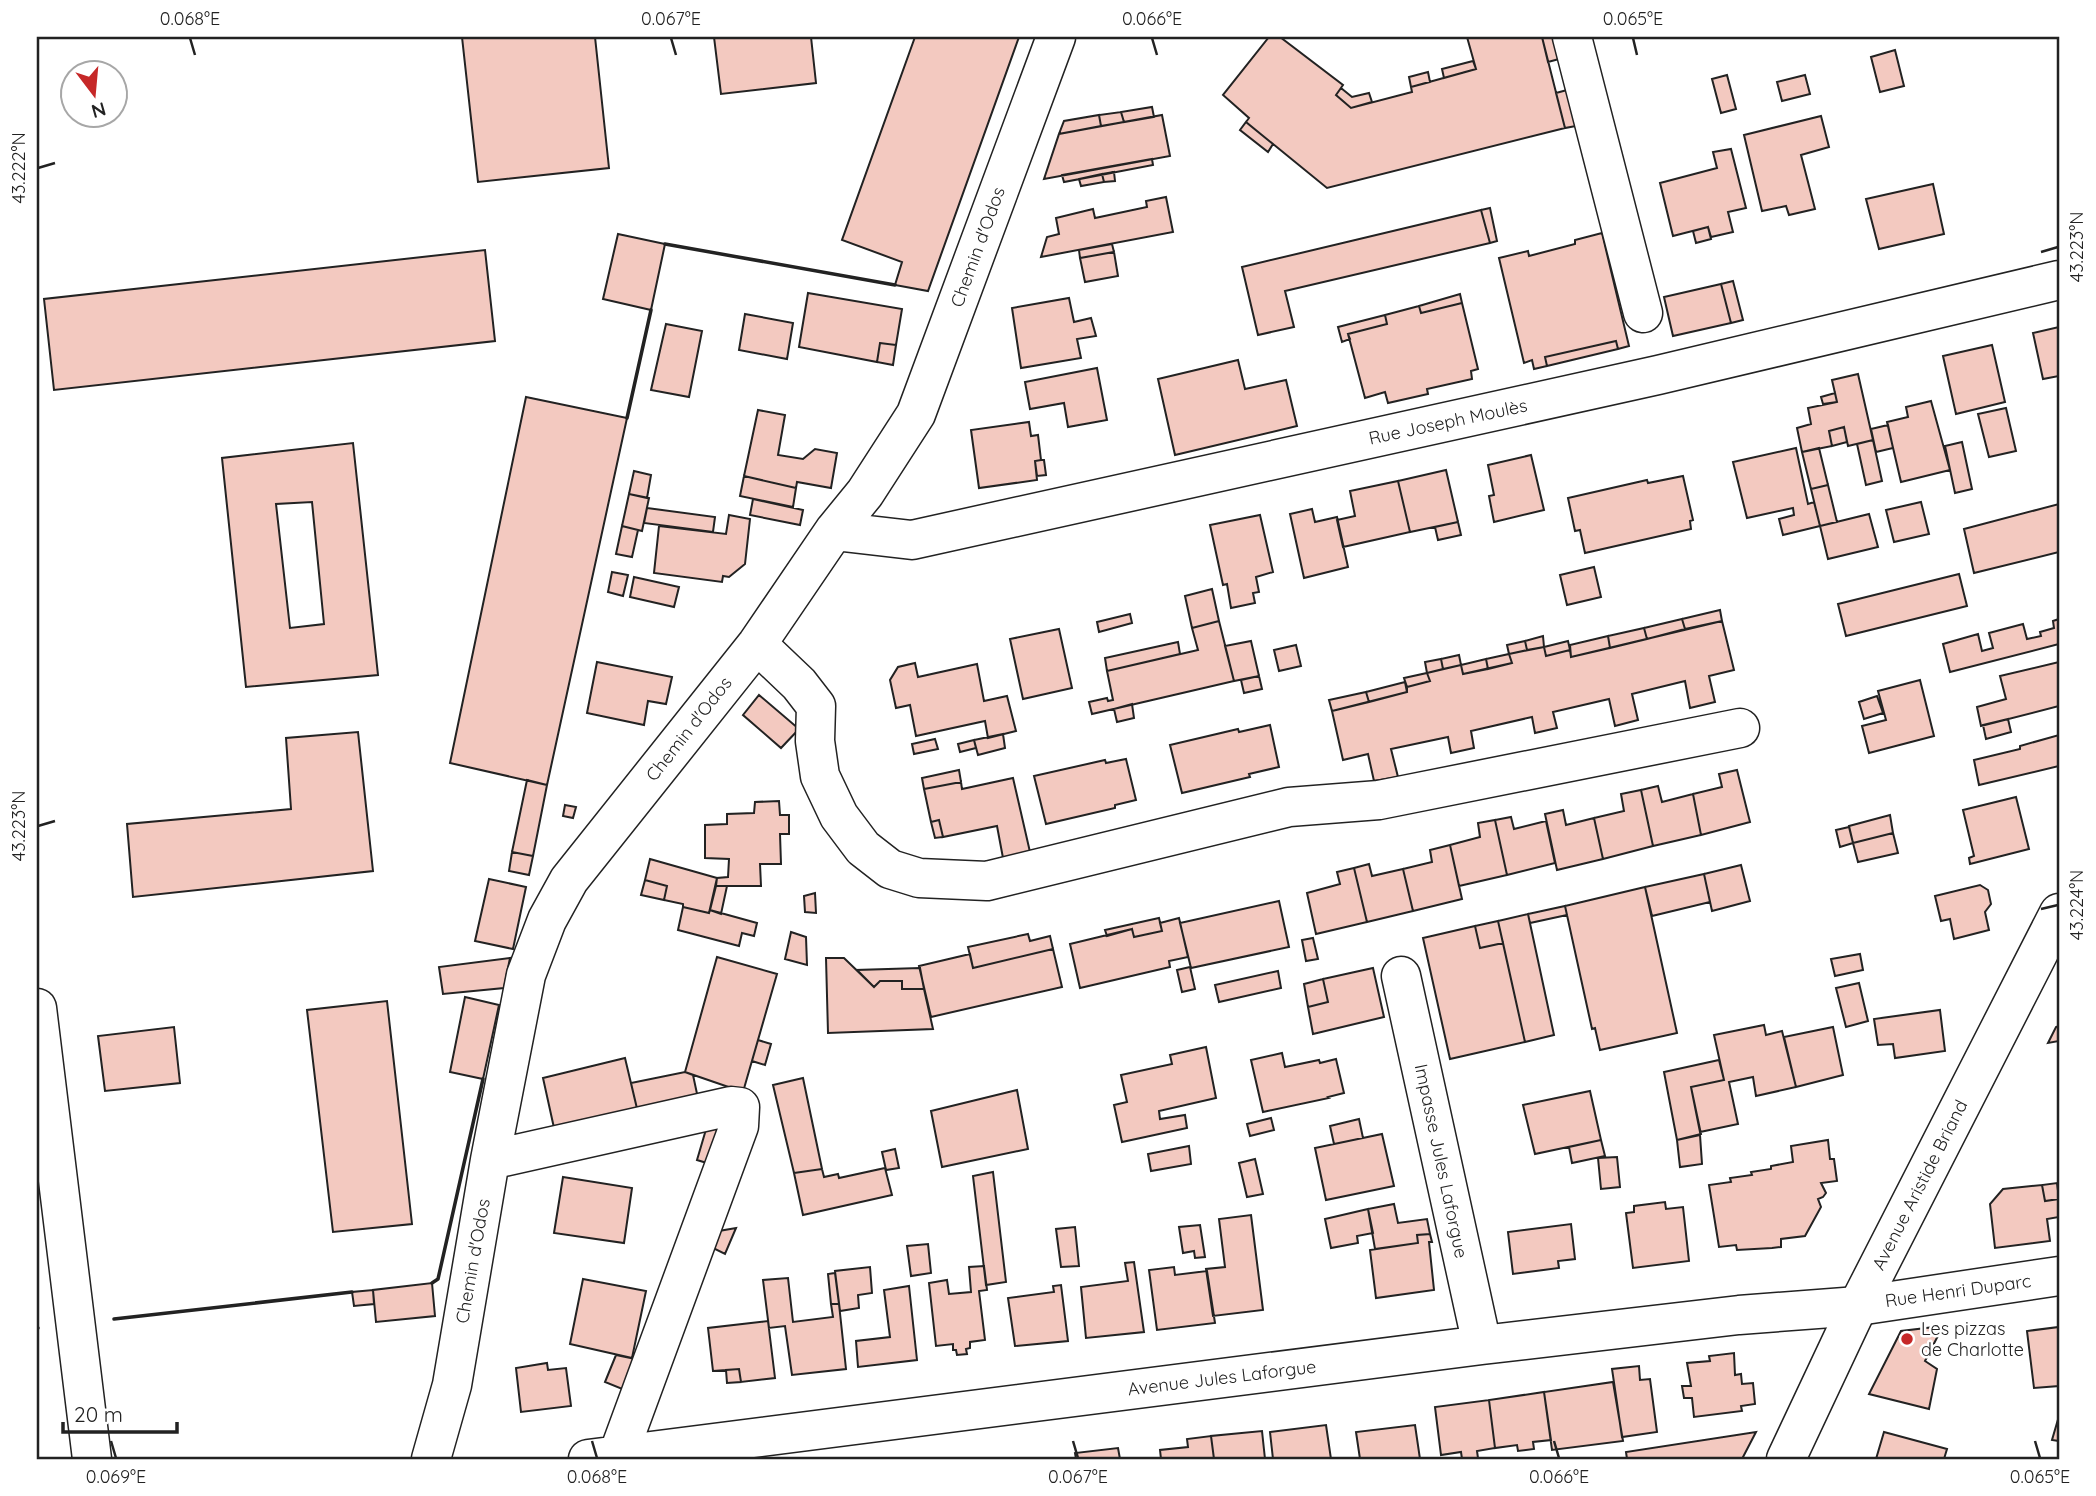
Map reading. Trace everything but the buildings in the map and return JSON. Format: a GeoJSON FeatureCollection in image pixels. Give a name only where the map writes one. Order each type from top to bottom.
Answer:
{"type":"FeatureCollection","features":[{"type":"Feature","properties":{"kind":"street","name":"Chemin d'Odos"},"geometry":{"type":"LineString","coordinates":[[431,1459],[452,1385],[490,1160],[526,975],[547,920],[569,880],[757,644],[834,531],[865,494],[916,414],[1056,37]]}},
{"type":"Feature","properties":{"kind":"street"},"geometry":{"type":"LineString","coordinates":[[1572,37],[1643,313]]}},
{"type":"Feature","properties":{"kind":"street","name":"Rue Joseph Moulès"},"geometry":{"type":"LineString","coordinates":[[834,531],[912,540],[1644,378],[2059,281]]}},
{"type":"Feature","properties":{"kind":"street"},"geometry":{"type":"LineString","coordinates":[[757,644],[799,684],[816,706],[815,741],[820,776],[839,816],[863,848],[890,869],[919,878],[987,881],[1289,807],[1379,800],[1740,728]]}},
{"type":"Feature","properties":{"kind":"street","name":"Avenue Aristide Briand"},"geometry":{"type":"LineString","coordinates":[[1786,1459],[1857,1306],[2047,959],[2059,914]]}},
{"type":"Feature","properties":{"kind":"street","name":"Impasse Jules Laforgue"},"geometry":{"type":"LineString","coordinates":[[1401,976],[1482,1345]]}},
{"type":"Feature","properties":{"kind":"street"},"geometry":{"type":"LineString","coordinates":[[37,1008],[92,1459]]}},
{"type":"Feature","properties":{"kind":"street"},"geometry":{"type":"LineString","coordinates":[[490,1160],[730,1105],[740,1107],[739,1126],[603,1457]]}},
{"type":"Feature","properties":{"kind":"street","name":"Rue Henri Duparc"},"geometry":{"type":"LineString","coordinates":[[1857,1306],[2059,1276]]}},
{"type":"Feature","properties":{"kind":"street","name":"Avenue Jules Laforgue"},"geometry":{"type":"LineString","coordinates":[[603,1457],[1482,1345],[1739,1315],[1857,1306]]}},
{"type":"Feature","properties":{"kind":"wall"},"geometry":{"type":"LineString","coordinates":[[665,244],[895,285]]}},
{"type":"Feature","properties":{"kind":"wall"},"geometry":{"type":"LineString","coordinates":[[627,418],[651,310]]}},
{"type":"Feature","properties":{"kind":"wall"},"geometry":{"type":"LineString","coordinates":[[432,1283],[438,1279],[483,1079]]}},
{"type":"Feature","properties":{"kind":"wall"},"geometry":{"type":"LineString","coordinates":[[114,1319],[352,1292]]}},
{"type":"Feature","properties":{"kind":"place","name":"Les pizzas de Charlotte"},"geometry":{"type":"Point","coordinates":[1907,1339]}}]}
